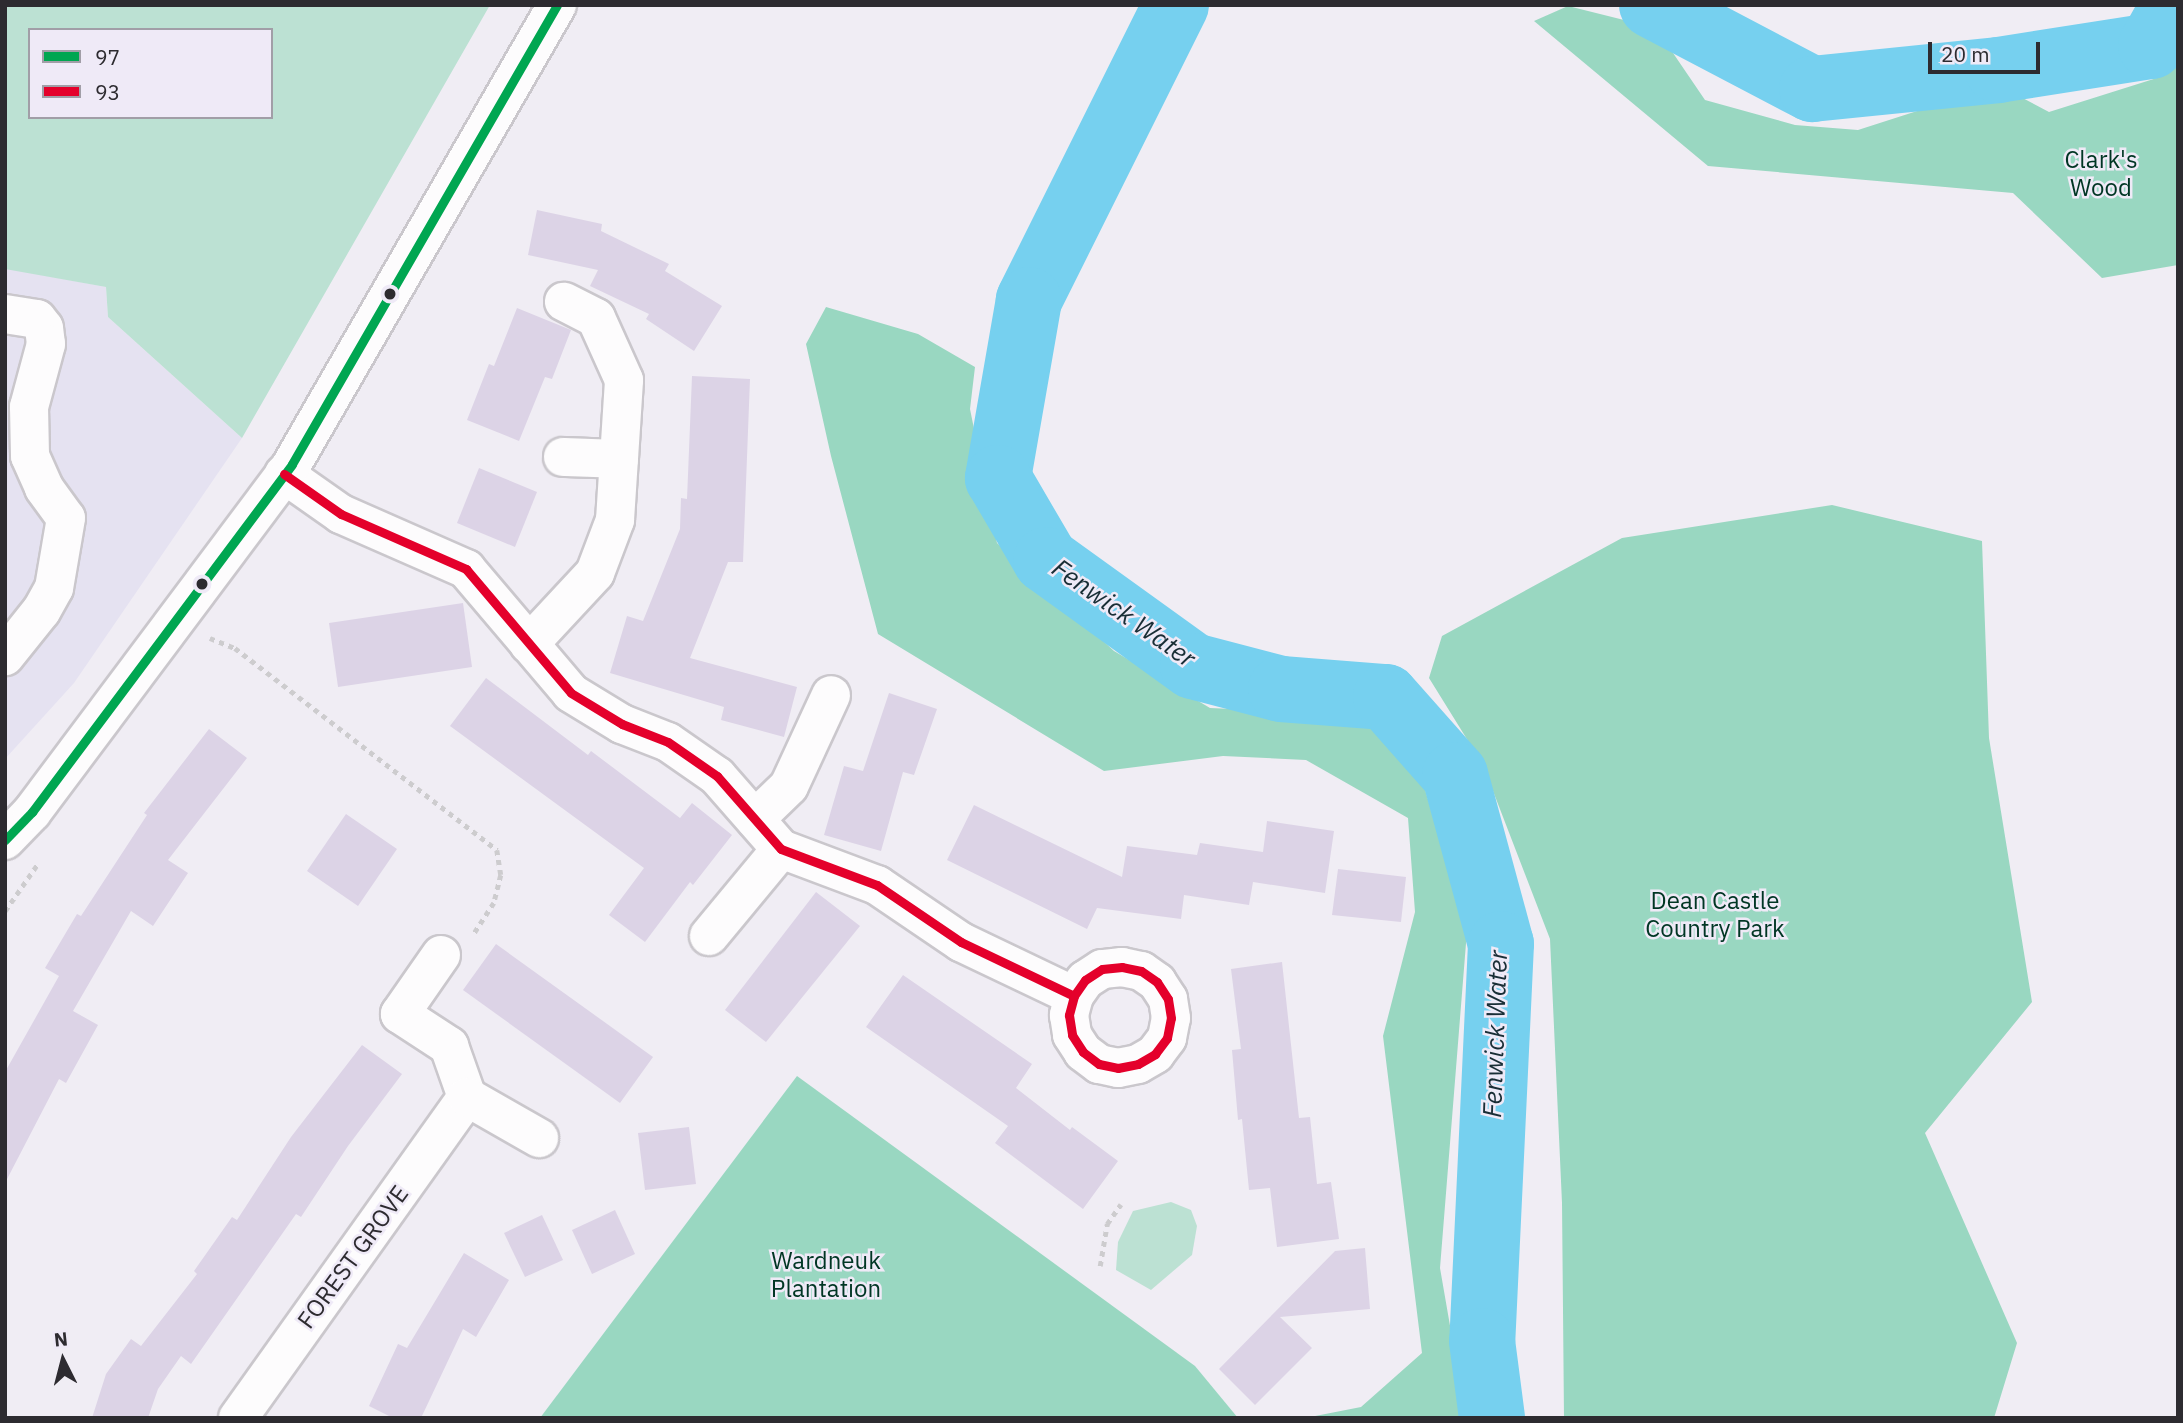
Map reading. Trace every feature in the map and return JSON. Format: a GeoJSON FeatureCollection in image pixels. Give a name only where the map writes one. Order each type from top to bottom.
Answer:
{"type":"FeatureCollection","features":[{"type":"Feature","properties":{"kind":"street"},"geometry":{"type":"LineString","coordinates":[[5,840],[32,812],[284,474],[556,5]]}},
{"type":"Feature","properties":{"kind":"street"},"geometry":{"type":"LineString","coordinates":[[529,644],[595,573],[615,520],[624,380],[596,318],[564,302]]}},
{"type":"Feature","properties":{"kind":"street"},"geometry":{"type":"LineString","coordinates":[[5,314],[37,319],[44,328],[46,344],[29,407],[30,456],[44,488],[66,518],[54,587],[41,611],[5,656]]}},
{"type":"Feature","properties":{"kind":"street"},"geometry":{"type":"LineString","coordinates":[[563,457],[619,459]]}},
{"type":"Feature","properties":{"kind":"street"},"geometry":{"type":"LineString","coordinates":[[284,474],[341,513],[466,569],[571,693],[622,724],[668,742],[717,776],[781,849],[877,885],[961,942],[1074,996]]}},
{"type":"Feature","properties":{"kind":"street"},"geometry":{"type":"LineString","coordinates":[[755,819],[789,786],[831,695]]}},
{"type":"Feature","properties":{"kind":"street"},"geometry":{"type":"LineString","coordinates":[[709,936],[781,849]]}},
{"type":"Feature","properties":{"kind":"street"},"geometry":{"type":"LineString","coordinates":[[441,955],[400,1014],[449,1046],[467,1097],[539,1138]]}},
{"type":"Feature","properties":{"kind":"street","name":"FOREST GROVE"},"geometry":{"type":"LineString","coordinates":[[238,1418],[467,1097]]}},
{"type":"Feature","properties":{"kind":"path"},"geometry":{"type":"LineString","coordinates":[[174,622],[234,648],[497,850],[501,875],[494,903],[470,940],[441,955]]}},
{"type":"Feature","properties":{"kind":"path"},"geometry":{"type":"LineString","coordinates":[[1100,1266],[1107,1224],[1121,1204]]}},
{"type":"Feature","properties":{"kind":"shaded area"},"geometry":{"type":"Polygon","coordinates":[[[5,268],[106,287],[108,317],[242,438],[74,683],[5,759],[5,268]]]}},
{"type":"Feature","properties":{"kind":"green space"},"geometry":{"type":"Polygon","coordinates":[[[5,5],[490,5],[242,438],[108,317],[106,287],[5,269],[5,5]]]}},
{"type":"Feature","properties":{"kind":"green space","name":"Clark's Wood"},"geometry":{"type":"Polygon","coordinates":[[[1568,6],[1656,28],[1705,100],[1795,125],[1858,130],[1998,85],[2049,112],[2160,77],[2178,66],[2178,265],[2102,278],[2013,193],[1708,166],[1534,21],[1568,6]]]}},
{"type":"Feature","properties":{"kind":"green space"},"geometry":{"type":"Polygon","coordinates":[[[826,307],[918,334],[975,367],[970,409],[997,543],[1114,651],[1210,708],[1297,712],[1377,729],[1424,786],[1467,931],[1440,1268],[1466,1418],[1305,1418],[1361,1407],[1422,1353],[1383,1036],[1415,912],[1408,818],[1306,760],[1223,756],[1104,771],[878,634],[831,456],[806,344],[826,307]]]}},
{"type":"Feature","properties":{"kind":"green space","name":"Dean Castle Country Park"},"geometry":{"type":"Polygon","coordinates":[[[1832,505],[1982,541],[1989,738],[2032,1002],[1925,1133],[2017,1343],[1994,1418],[1564,1418],[1562,1203],[1550,939],[1483,765],[1429,678],[1442,636],[1622,538],[1832,505]]]}},
{"type":"Feature","properties":{"kind":"green space","name":"Wardneuk Plantation"},"geometry":{"type":"Polygon","coordinates":[[[797,1076],[1195,1366],[1238,1418],[540,1418],[797,1076]]]}},
{"type":"Feature","properties":{"kind":"green space"},"geometry":{"type":"Polygon","coordinates":[[[1171,1202],[1191,1210],[1197,1226],[1192,1255],[1151,1290],[1116,1270],[1118,1242],[1133,1211],[1171,1202]]]}},
{"type":"Feature","properties":{"kind":"building"},"geometry":{"type":"Polygon","coordinates":[[[537,210],[602,224],[601,231],[669,264],[665,271],[722,306],[694,351],[646,319],[649,314],[590,286],[598,270],[528,255],[537,210]]]}},
{"type":"Feature","properties":{"kind":"building"},"geometry":{"type":"Polygon","coordinates":[[[517,308],[571,330],[552,379],[545,377],[519,441],[467,420],[489,364],[494,366],[517,308]]]}},
{"type":"Feature","properties":{"kind":"building"},"geometry":{"type":"Polygon","coordinates":[[[692,376],[750,379],[743,562],[728,562],[690,658],[797,687],[784,737],[721,720],[724,707],[610,673],[627,616],[643,621],[680,529],[681,498],[687,499],[692,376]]]}},
{"type":"Feature","properties":{"kind":"building"},"geometry":{"type":"Polygon","coordinates":[[[479,468],[537,492],[515,547],[457,523],[479,468]]]}},
{"type":"Feature","properties":{"kind":"building"},"geometry":{"type":"Polygon","coordinates":[[[463,603],[472,667],[338,687],[329,623],[463,603]]]}},
{"type":"Feature","properties":{"kind":"building"},"geometry":{"type":"Polygon","coordinates":[[[486,678],[588,755],[591,751],[680,818],[692,803],[732,835],[693,885],[690,882],[645,942],[609,915],[644,868],[450,726],[486,678]]]}},
{"type":"Feature","properties":{"kind":"building"},"geometry":{"type":"Polygon","coordinates":[[[889,693],[937,709],[914,775],[903,772],[881,851],[824,835],[844,766],[863,771],[889,693]]]}},
{"type":"Feature","properties":{"kind":"building"},"geometry":{"type":"Polygon","coordinates":[[[209,729],[247,758],[168,860],[188,873],[153,926],[131,911],[73,1011],[98,1025],[66,1083],[59,1079],[5,1183],[5,1072],[59,976],[45,968],[77,914],[81,916],[147,815],[144,813],[209,729]]]}},
{"type":"Feature","properties":{"kind":"building"},"geometry":{"type":"Polygon","coordinates":[[[974,805],[1122,877],[1127,846],[1197,855],[1200,843],[1263,852],[1267,821],[1334,831],[1325,893],[1253,882],[1249,905],[1184,895],[1181,919],[1097,908],[1087,929],[947,860],[974,805]]]}},
{"type":"Feature","properties":{"kind":"building"},"geometry":{"type":"Polygon","coordinates":[[[346,814],[397,849],[358,906],[307,871],[346,814]]]}},
{"type":"Feature","properties":{"kind":"building"},"geometry":{"type":"Polygon","coordinates":[[[1338,869],[1406,877],[1401,922],[1332,915],[1338,869]]]}},
{"type":"Feature","properties":{"kind":"building"},"geometry":{"type":"Polygon","coordinates":[[[816,892],[860,926],[766,1042],[725,1010],[816,892]]]}},
{"type":"Feature","properties":{"kind":"building"},"geometry":{"type":"Polygon","coordinates":[[[496,944],[653,1057],[620,1103],[463,990],[496,944]]]}},
{"type":"Feature","properties":{"kind":"building"},"geometry":{"type":"Polygon","coordinates":[[[1282,962],[1299,1118],[1310,1117],[1317,1184],[1331,1182],[1339,1239],[1277,1247],[1270,1188],[1249,1190],[1242,1119],[1238,1120],[1232,1050],[1241,1049],[1231,969],[1282,962]]]}},
{"type":"Feature","properties":{"kind":"building"},"geometry":{"type":"Polygon","coordinates":[[[903,975],[1032,1064],[1016,1088],[1070,1130],[1072,1127],[1118,1161],[1083,1209],[995,1143],[1008,1126],[866,1027],[903,975]]]}},
{"type":"Feature","properties":{"kind":"building"},"geometry":{"type":"Polygon","coordinates":[[[362,1045],[402,1074],[348,1146],[301,1217],[296,1214],[191,1364],[181,1356],[158,1389],[148,1418],[92,1418],[106,1374],[131,1339],[141,1346],[197,1274],[194,1271],[232,1217],[237,1220],[291,1137],[362,1045]]]}},
{"type":"Feature","properties":{"kind":"building"},"geometry":{"type":"Polygon","coordinates":[[[689,1127],[696,1184],[645,1190],[638,1133],[689,1127]]]}},
{"type":"Feature","properties":{"kind":"building"},"geometry":{"type":"Polygon","coordinates":[[[615,1210],[635,1254],[592,1274],[572,1230],[615,1210]]]}},
{"type":"Feature","properties":{"kind":"building"},"geometry":{"type":"Polygon","coordinates":[[[542,1215],[563,1260],[525,1277],[504,1233],[542,1215]]]}},
{"type":"Feature","properties":{"kind":"building"},"geometry":{"type":"Polygon","coordinates":[[[1365,1248],[1370,1309],[1280,1317],[1312,1348],[1255,1405],[1219,1369],[1335,1251],[1365,1248]]]}},
{"type":"Feature","properties":{"kind":"building"},"geometry":{"type":"Polygon","coordinates":[[[464,1253],[509,1280],[476,1337],[463,1329],[421,1418],[393,1418],[369,1406],[398,1344],[407,1348],[464,1253]]]}},
{"type":"Feature","properties":{"kind":"waterway","name":"Fenwick Water"},"geometry":{"type":"LineString","coordinates":[[1176,5],[1029,300],[998,478],[1046,560],[1193,666],[1281,689],[1386,697],[1455,775],[1501,944],[1482,1341],[1492,1418]]}},
{"type":"Feature","properties":{"kind":"waterway","name":"Fenwick Water"},"geometry":{"type":"LineString","coordinates":[[1652,5],[1812,89],[1998,70],[2151,46],[2174,5]]}},
{"type":"Feature","properties":{"kind":"transit line","name":"97"},"geometry":{"type":"LineString","coordinates":[[5,840],[32,812],[292,464],[557,5]]}},
{"type":"Feature","properties":{"kind":"transit line","name":"93"},"geometry":{"type":"LineString","coordinates":[[284,474],[341,514],[466,569],[571,693],[622,724],[668,742],[717,776],[781,849],[877,885],[961,942],[1074,996],[1069,1015],[1072,1035],[1083,1052],[1099,1064],[1118,1068],[1138,1064],[1155,1054],[1167,1038],[1171,1018],[1168,999],[1157,982],[1141,971],[1122,967],[1102,969],[1085,980],[1074,996]]}}]}
